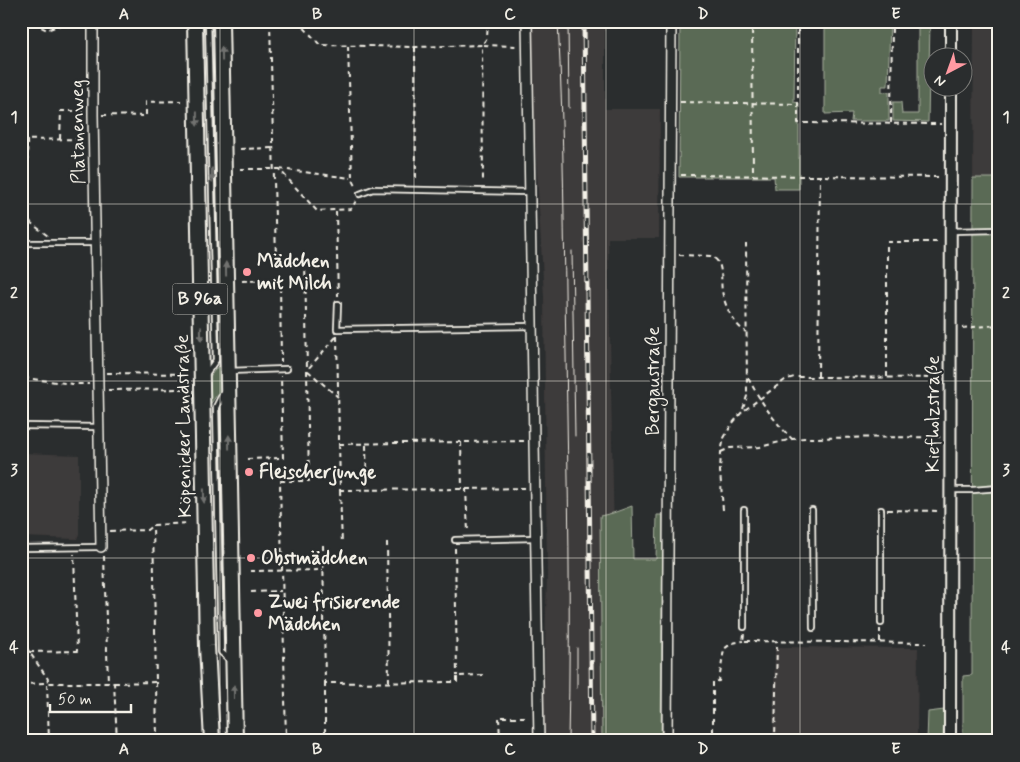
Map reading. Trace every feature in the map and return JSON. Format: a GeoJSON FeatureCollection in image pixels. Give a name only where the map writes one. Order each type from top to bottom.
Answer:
{"type":"FeatureCollection","features":[{"type":"Feature","properties":{"kind":"main road","name":"Köpenicker Landstraße"},"geometry":{"type":"LineString","coordinates":[[194,21],[207,646],[212,741]]}},
{"type":"Feature","properties":{"kind":"main road","name":"B 96a"},"geometry":{"type":"LineString","coordinates":[[221,21],[235,741]]}},
{"type":"Feature","properties":{"kind":"street","name":"Platanenweg"},"geometry":{"type":"LineString","coordinates":[[93,21],[93,139],[101,547]]}},
{"type":"Feature","properties":{"kind":"street"},"geometry":{"type":"LineString","coordinates":[[527,21],[539,741]]}},
{"type":"Feature","properties":{"kind":"street","name":"Bergaustraße"},"geometry":{"type":"LineString","coordinates":[[667,741],[671,21]]}},
{"type":"Feature","properties":{"kind":"street"},"geometry":{"type":"LineString","coordinates":[[951,21],[951,48]]}},
{"type":"Feature","properties":{"kind":"street","name":"Kiefholzstraße"},"geometry":{"type":"LineString","coordinates":[[950,741],[951,98]]}},
{"type":"Feature","properties":{"kind":"lane"},"geometry":{"type":"LineString","coordinates":[[202,381],[216,360],[208,21]]}},
{"type":"Feature","properties":{"kind":"lane"},"geometry":{"type":"LineString","coordinates":[[360,194],[374,189],[530,192]]}},
{"type":"Feature","properties":{"kind":"lane"},"geometry":{"type":"LineString","coordinates":[[951,230],[999,230]]}},
{"type":"Feature","properties":{"kind":"lane"},"geometry":{"type":"LineString","coordinates":[[23,243],[96,243]]}},
{"type":"Feature","properties":{"kind":"lane"},"geometry":{"type":"LineString","coordinates":[[338,304],[337,329],[532,326]]}},
{"type":"Feature","properties":{"kind":"lane"},"geometry":{"type":"LineString","coordinates":[[228,377],[287,369]]}},
{"type":"Feature","properties":{"kind":"lane"},"geometry":{"type":"LineString","coordinates":[[21,426],[99,427]]}},
{"type":"Feature","properties":{"kind":"lane"},"geometry":{"type":"LineString","coordinates":[[950,490],[999,488]]}},
{"type":"Feature","properties":{"kind":"lane"},"geometry":{"type":"LineString","coordinates":[[744,510],[744,628]]}},
{"type":"Feature","properties":{"kind":"lane"},"geometry":{"type":"LineString","coordinates":[[812,510],[813,628]]}},
{"type":"Feature","properties":{"kind":"lane"},"geometry":{"type":"LineString","coordinates":[[880,623],[881,510]]}},
{"type":"Feature","properties":{"kind":"lane"},"geometry":{"type":"LineString","coordinates":[[455,540],[535,538]]}},
{"type":"Feature","properties":{"kind":"lane"},"geometry":{"type":"LineString","coordinates":[[21,548],[101,547]]}},
{"type":"Feature","properties":{"kind":"path"},"geometry":{"type":"LineString","coordinates":[[35,21],[43,29],[52,29],[63,21]]}},
{"type":"Feature","properties":{"kind":"path"},"geometry":{"type":"LineString","coordinates":[[52,21],[52,29]]}},
{"type":"Feature","properties":{"kind":"path"},"geometry":{"type":"LineString","coordinates":[[270,21],[276,258],[305,259],[309,481],[280,482],[286,741]]}},
{"type":"Feature","properties":{"kind":"path"},"geometry":{"type":"LineString","coordinates":[[298,21],[320,45],[415,47],[527,46]]}},
{"type":"Feature","properties":{"kind":"path"},"geometry":{"type":"LineString","coordinates":[[483,191],[482,45],[487,38],[488,21]]}},
{"type":"Feature","properties":{"kind":"path"},"geometry":{"type":"LineString","coordinates":[[752,21],[753,175]]}},
{"type":"Feature","properties":{"kind":"path"},"geometry":{"type":"LineString","coordinates":[[798,21],[798,122],[951,124]]}},
{"type":"Feature","properties":{"kind":"path"},"geometry":{"type":"LineString","coordinates":[[891,124],[892,21]]}},
{"type":"Feature","properties":{"kind":"path"},"geometry":{"type":"LineString","coordinates":[[279,169],[317,211],[351,209],[360,194],[352,178],[348,46]]}},
{"type":"Feature","properties":{"kind":"path"},"geometry":{"type":"LineString","coordinates":[[415,47],[416,190]]}},
{"type":"Feature","properties":{"kind":"path"},"geometry":{"type":"LineString","coordinates":[[60,139],[61,111],[146,116],[146,102],[181,101]]}},
{"type":"Feature","properties":{"kind":"path"},"geometry":{"type":"LineString","coordinates":[[671,102],[797,104]]}},
{"type":"Feature","properties":{"kind":"path"},"geometry":{"type":"LineString","coordinates":[[21,140],[93,139]]}},
{"type":"Feature","properties":{"kind":"path"},"geometry":{"type":"LineString","coordinates":[[27,140],[30,223],[58,243]]}},
{"type":"Feature","properties":{"kind":"path"},"geometry":{"type":"LineString","coordinates":[[240,149],[273,148]]}},
{"type":"Feature","properties":{"kind":"path"},"geometry":{"type":"LineString","coordinates":[[240,169],[274,168],[352,178]]}},
{"type":"Feature","properties":{"kind":"path"},"geometry":{"type":"LineString","coordinates":[[670,175],[951,177]]}},
{"type":"Feature","properties":{"kind":"path"},"geometry":{"type":"LineString","coordinates":[[818,376],[820,176]]}},
{"type":"Feature","properties":{"kind":"path"},"geometry":{"type":"LineString","coordinates":[[336,211],[338,304]]}},
{"type":"Feature","properties":{"kind":"path"},"geometry":{"type":"LineString","coordinates":[[887,377],[888,242],[951,242]]}},
{"type":"Feature","properties":{"kind":"path"},"geometry":{"type":"LineString","coordinates":[[23,243],[23,378],[98,387],[185,389]]}},
{"type":"Feature","properties":{"kind":"path"},"geometry":{"type":"LineString","coordinates":[[723,510],[720,471],[721,452],[724,438],[746,405],[747,396],[746,243]]}},
{"type":"Feature","properties":{"kind":"path"},"geometry":{"type":"LineString","coordinates":[[670,255],[710,256],[714,258],[721,269],[722,292],[726,304],[739,328],[746,332]]}},
{"type":"Feature","properties":{"kind":"path"},"geometry":{"type":"LineString","coordinates":[[962,328],[999,325]]}},
{"type":"Feature","properties":{"kind":"path"},"geometry":{"type":"LineString","coordinates":[[337,329],[342,544]]}},
{"type":"Feature","properties":{"kind":"path"},"geometry":{"type":"LineString","coordinates":[[307,370],[337,336]]}},
{"type":"Feature","properties":{"kind":"path"},"geometry":{"type":"LineString","coordinates":[[303,370],[307,370],[338,397]]}},
{"type":"Feature","properties":{"kind":"path"},"geometry":{"type":"LineString","coordinates":[[98,373],[185,374]]}},
{"type":"Feature","properties":{"kind":"path"},"geometry":{"type":"LineString","coordinates":[[747,376],[759,400],[792,439]]}},
{"type":"Feature","properties":{"kind":"path"},"geometry":{"type":"LineString","coordinates":[[742,412],[785,380],[794,377],[950,378]]}},
{"type":"Feature","properties":{"kind":"path"},"geometry":{"type":"LineString","coordinates":[[721,452],[730,448],[760,447],[792,439],[805,438],[950,437]]}},
{"type":"Feature","properties":{"kind":"path"},"geometry":{"type":"LineString","coordinates":[[339,444],[534,441]]}},
{"type":"Feature","properties":{"kind":"path"},"geometry":{"type":"LineString","coordinates":[[461,442],[462,489]]}},
{"type":"Feature","properties":{"kind":"path"},"geometry":{"type":"LineString","coordinates":[[366,444],[367,490]]}},
{"type":"Feature","properties":{"kind":"path"},"geometry":{"type":"LineString","coordinates":[[340,490],[534,488]]}},
{"type":"Feature","properties":{"kind":"path"},"geometry":{"type":"LineString","coordinates":[[466,489],[468,540]]}},
{"type":"Feature","properties":{"kind":"path"},"geometry":{"type":"LineString","coordinates":[[881,510],[950,512]]}},
{"type":"Feature","properties":{"kind":"path"},"geometry":{"type":"LineString","coordinates":[[101,531],[147,530],[153,525],[188,523]]}},
{"type":"Feature","properties":{"kind":"path"},"geometry":{"type":"LineString","coordinates":[[153,525],[157,741]]}},
{"type":"Feature","properties":{"kind":"path"},"geometry":{"type":"LineString","coordinates":[[325,684],[457,682],[455,540]]}},
{"type":"Feature","properties":{"kind":"path"},"geometry":{"type":"LineString","coordinates":[[387,542],[389,682]]}},
{"type":"Feature","properties":{"kind":"path"},"geometry":{"type":"LineString","coordinates":[[323,545],[326,741]]}},
{"type":"Feature","properties":{"kind":"path"},"geometry":{"type":"LineString","coordinates":[[101,547],[104,556],[108,683]]}},
{"type":"Feature","properties":{"kind":"path"},"geometry":{"type":"LineString","coordinates":[[29,652],[77,651],[74,558]]}},
{"type":"Feature","properties":{"kind":"path"},"geometry":{"type":"LineString","coordinates":[[250,571],[323,570]]}},
{"type":"Feature","properties":{"kind":"path"},"geometry":{"type":"LineString","coordinates":[[251,592],[282,591]]}},
{"type":"Feature","properties":{"kind":"path"},"geometry":{"type":"LineString","coordinates":[[880,623],[880,642]]}},
{"type":"Feature","properties":{"kind":"path"},"geometry":{"type":"LineString","coordinates":[[744,628],[744,641]]}},
{"type":"Feature","properties":{"kind":"path"},"geometry":{"type":"LineString","coordinates":[[21,640],[48,679],[48,741]]}},
{"type":"Feature","properties":{"kind":"path"},"geometry":{"type":"LineString","coordinates":[[713,741],[713,682],[719,682],[724,649],[732,643],[744,641],[927,643]]}},
{"type":"Feature","properties":{"kind":"path"},"geometry":{"type":"LineString","coordinates":[[775,741],[776,642]]}},
{"type":"Feature","properties":{"kind":"path"},"geometry":{"type":"LineString","coordinates":[[457,676],[483,676]]}},
{"type":"Feature","properties":{"kind":"path"},"geometry":{"type":"LineString","coordinates":[[21,678],[21,684],[156,682]]}},
{"type":"Feature","properties":{"kind":"path"},"geometry":{"type":"LineString","coordinates":[[114,683],[117,741]]}},
{"type":"Feature","properties":{"kind":"path"},"geometry":{"type":"LineString","coordinates":[[500,741],[499,717],[538,717]]}},
{"type":"Feature","properties":{"kind":"shaded area"},"geometry":{"type":"Polygon","coordinates":[[[532,21],[605,21],[605,109],[660,109],[659,238],[608,238],[618,741],[544,741],[547,575],[544,297],[533,102],[532,21]]]}},
{"type":"Feature","properties":{"kind":"shaded area"},"geometry":{"type":"Polygon","coordinates":[[[974,21],[999,21],[999,178],[973,178],[974,21]]]}},
{"type":"Feature","properties":{"kind":"shaded area"},"geometry":{"type":"Polygon","coordinates":[[[21,453],[79,455],[79,534],[77,539],[21,537],[21,453]]]}},
{"type":"Feature","properties":{"kind":"shaded area"},"geometry":{"type":"Polygon","coordinates":[[[775,647],[918,648],[917,741],[773,741],[775,647]]]}},
{"type":"Feature","properties":{"kind":"green space"},"geometry":{"type":"Polygon","coordinates":[[[680,21],[795,21],[794,102],[799,103],[799,189],[775,189],[774,177],[679,177],[680,21]]]}},
{"type":"Feature","properties":{"kind":"green space"},"geometry":{"type":"Polygon","coordinates":[[[825,21],[890,21],[888,86],[882,86],[882,92],[889,92],[889,121],[851,121],[852,113],[825,114],[825,21]]]}},
{"type":"Feature","properties":{"kind":"green space"},"geometry":{"type":"Polygon","coordinates":[[[918,21],[930,21],[929,48],[922,48],[922,98],[928,98],[928,122],[893,121],[893,102],[901,102],[902,114],[918,114],[918,21]]]}},
{"type":"Feature","properties":{"kind":"green space"},"geometry":{"type":"Polygon","coordinates":[[[973,178],[999,178],[999,741],[963,741],[963,676],[972,675],[973,178]]]}},
{"type":"Feature","properties":{"kind":"green space"},"geometry":{"type":"Polygon","coordinates":[[[221,362],[222,388],[209,406],[208,379],[221,362]]]}},
{"type":"Feature","properties":{"kind":"green space"},"geometry":{"type":"Polygon","coordinates":[[[632,506],[633,559],[656,559],[657,515],[663,515],[661,741],[602,741],[600,516],[632,506]]]}},
{"type":"Feature","properties":{"kind":"green space"},"geometry":{"type":"Polygon","coordinates":[[[944,710],[943,741],[927,741],[928,712],[944,710]]]}},
{"type":"Feature","properties":{"kind":"tram line"},"geometry":{"type":"LineString","coordinates":[[558,21],[563,146],[568,499],[568,741]]}},
{"type":"Feature","properties":{"kind":"tram line"},"geometry":{"type":"LineString","coordinates":[[568,21],[569,108]]}},
{"type":"Feature","properties":{"kind":"tram line"},"geometry":{"type":"LineString","coordinates":[[572,251],[575,436]]}},
{"type":"Feature","properties":{"kind":"tram line"},"geometry":{"type":"LineString","coordinates":[[577,648],[577,688]]}},
{"type":"Feature","properties":{"kind":"railway"},"geometry":{"type":"LineString","coordinates":[[584,21],[592,741]]}},
{"type":"Feature","properties":{"kind":"place","name":"Mädchen mit Milch"},"geometry":{"type":"Point","coordinates":[247,272]}},
{"type":"Feature","properties":{"kind":"place","name":"Fleischerjunge"},"geometry":{"type":"Point","coordinates":[249,472]}},
{"type":"Feature","properties":{"kind":"place","name":"Obstmädchen"},"geometry":{"type":"Point","coordinates":[251,558]}},
{"type":"Feature","properties":{"kind":"place","name":"Zwei frisierende Mädchen"},"geometry":{"type":"Point","coordinates":[258,613]}}]}
